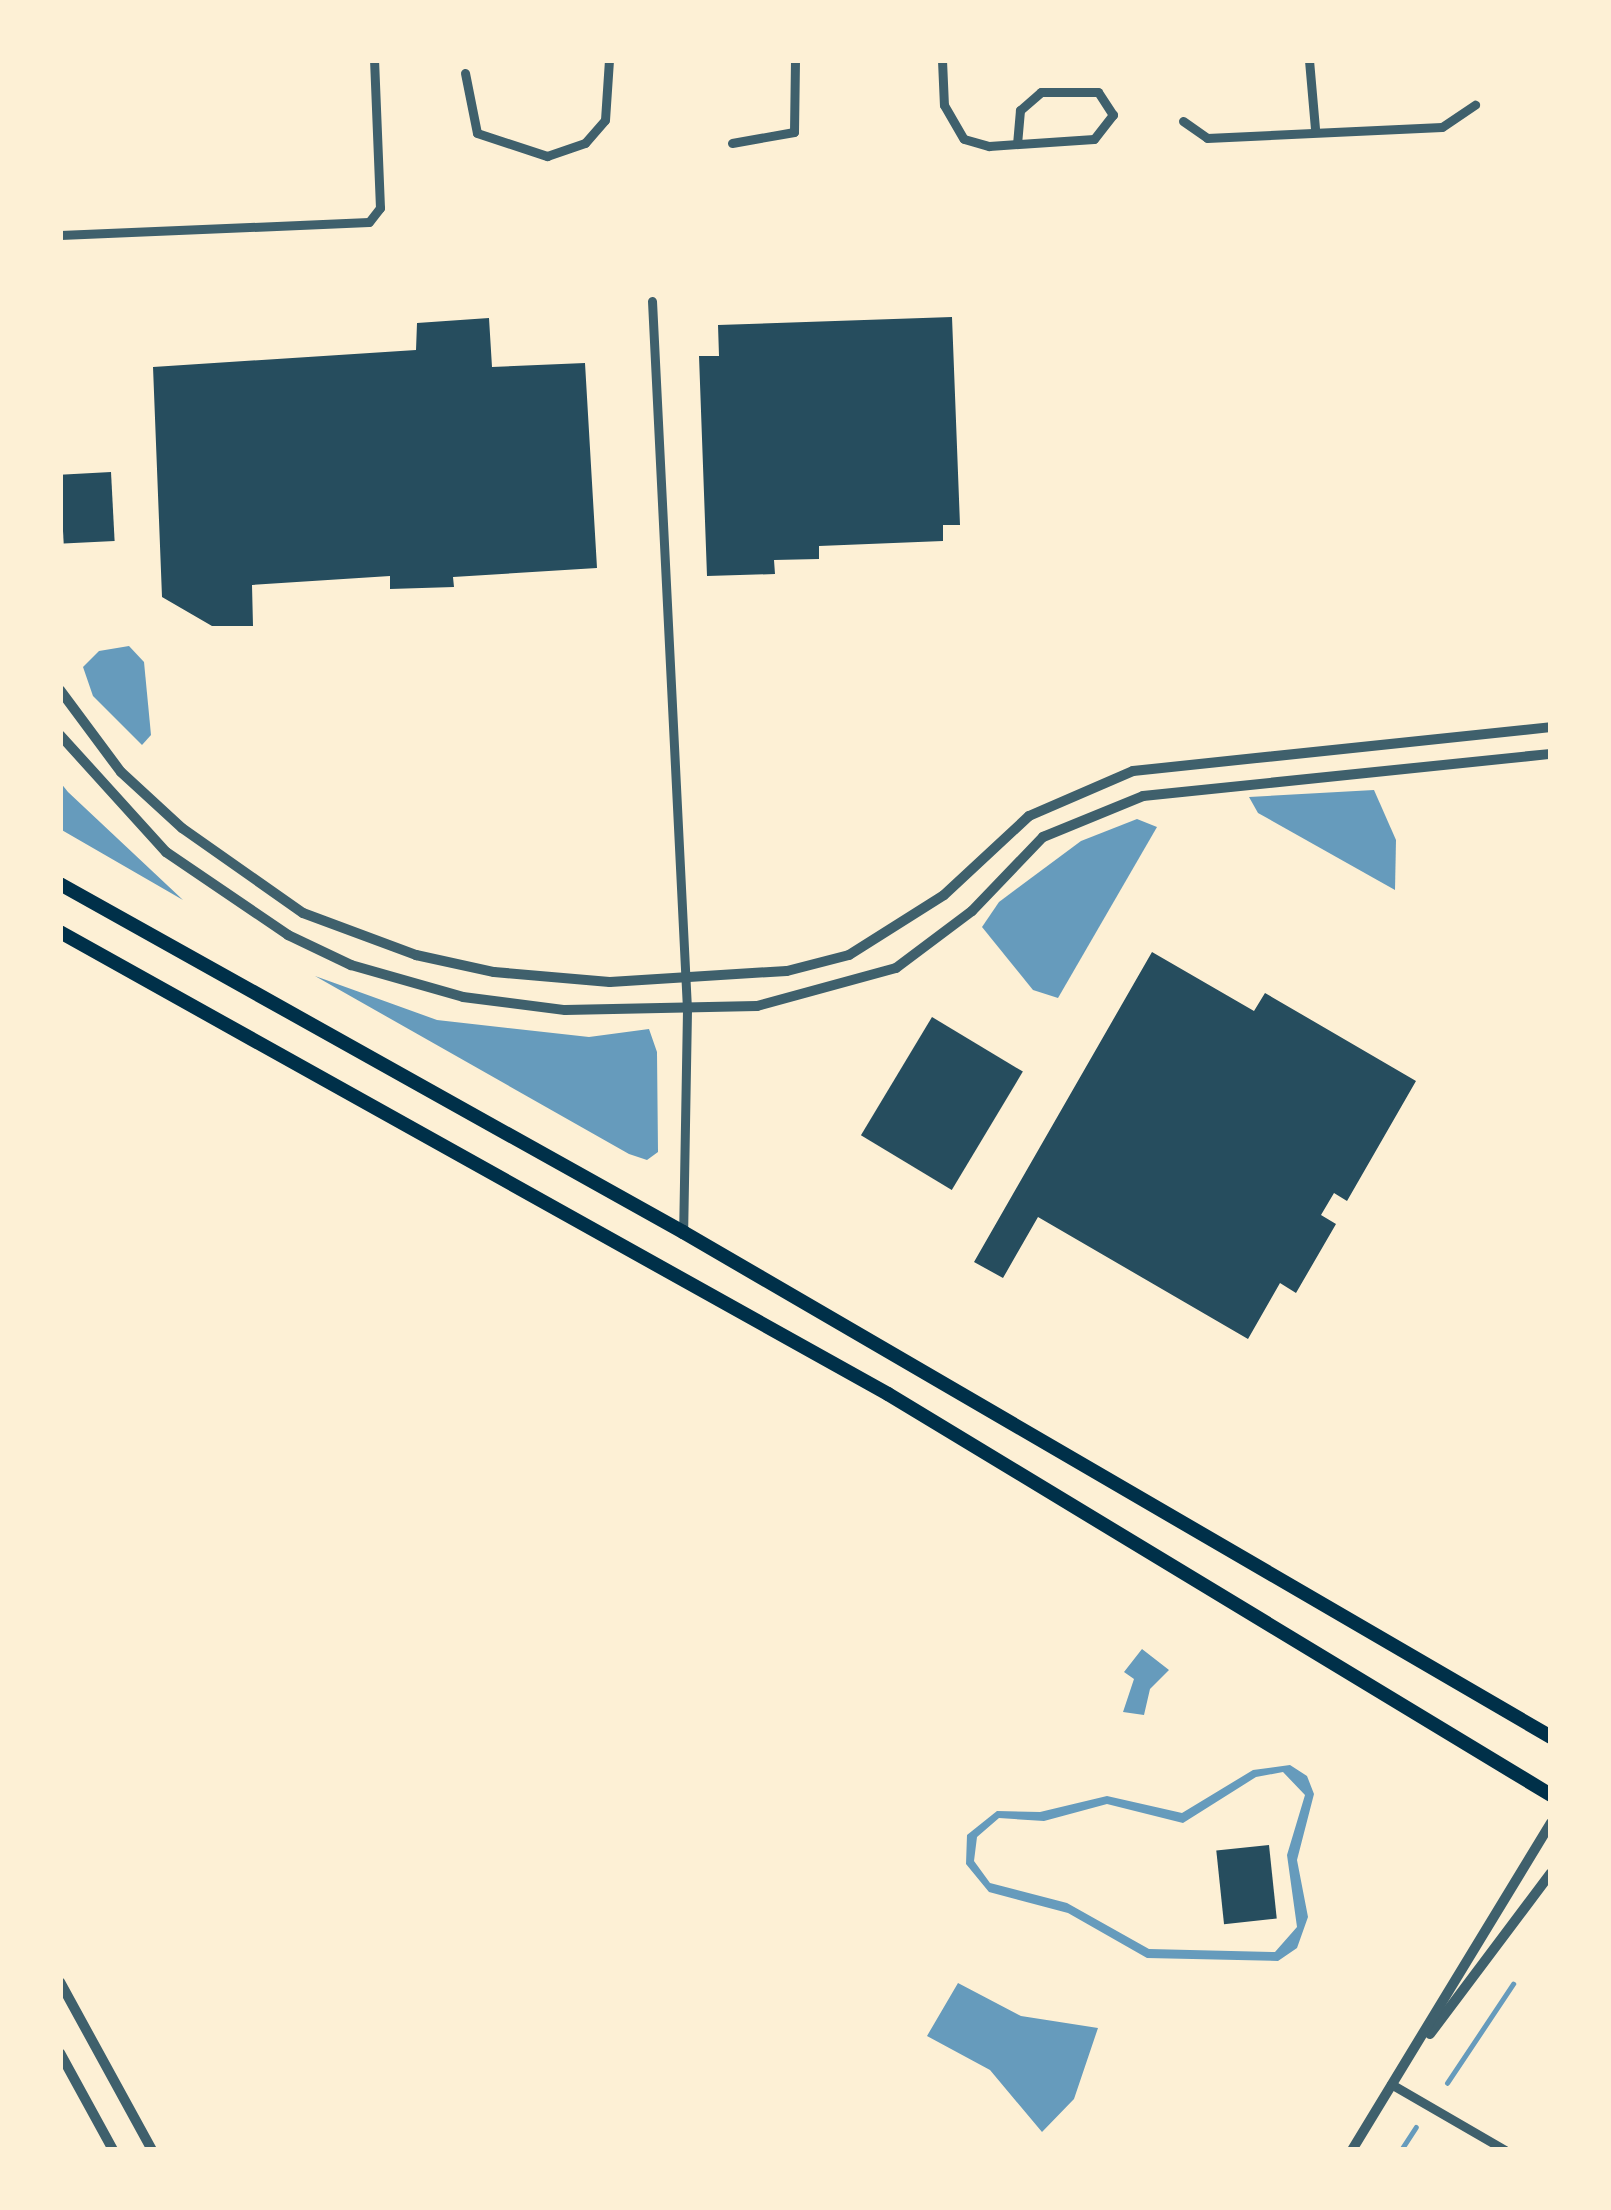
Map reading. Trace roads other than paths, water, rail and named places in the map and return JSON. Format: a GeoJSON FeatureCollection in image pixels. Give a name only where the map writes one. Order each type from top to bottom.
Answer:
{"type":"FeatureCollection","features":[{"type":"Feature","properties":{"kind":"highway"},"geometry":{"type":"LineString","coordinates":[[60,884],[683,1232],[1551,1737]]}},
{"type":"Feature","properties":{"kind":"highway"},"geometry":{"type":"LineString","coordinates":[[60,932],[888,1394],[1551,1795]]}},
{"type":"Feature","properties":{"kind":"street"},"geometry":{"type":"LineString","coordinates":[[60,235],[369,222],[380,208],[374,60]]}},
{"type":"Feature","properties":{"kind":"street"},"geometry":{"type":"LineString","coordinates":[[465,73],[477,133],[547,156],[585,143],[605,120],[609,60]]}},
{"type":"Feature","properties":{"kind":"street"},"geometry":{"type":"LineString","coordinates":[[732,143],[794,132],[795,60]]}},
{"type":"Feature","properties":{"kind":"street"},"geometry":{"type":"LineString","coordinates":[[942,60],[944,105],[964,139],[1017,144],[1094,139],[1113,115],[1098,92],[1041,92],[1020,110],[1017,144]]}},
{"type":"Feature","properties":{"kind":"street"},"geometry":{"type":"LineString","coordinates":[[1309,60],[1315,129]]}},
{"type":"Feature","properties":{"kind":"street"},"geometry":{"type":"LineString","coordinates":[[1183,121],[1207,138],[1315,129],[1442,128],[1474,105]]}},
{"type":"Feature","properties":{"kind":"street"},"geometry":{"type":"LineString","coordinates":[[652,302],[686,1010],[683,1232]]}},
{"type":"Feature","properties":{"kind":"street"},"geometry":{"type":"LineString","coordinates":[[60,690],[121,772],[246,880],[303,914],[416,955],[494,972],[684,982],[787,971],[863,949],[944,895],[1029,816],[1133,771],[1551,727]]}},
{"type":"Feature","properties":{"kind":"street"},"geometry":{"type":"LineString","coordinates":[[60,735],[104,793],[166,852],[289,935],[351,965],[463,997],[565,1010],[757,1006],[896,968],[972,911],[1043,837],[1143,796],[1551,754]]}},
{"type":"Feature","properties":{"kind":"street"},"geometry":{"type":"LineString","coordinates":[[1352,2150],[1551,1823]]}},
{"type":"Feature","properties":{"kind":"street"},"geometry":{"type":"LineString","coordinates":[[1391,2084],[1551,1873]]}},
{"type":"Feature","properties":{"kind":"street"},"geometry":{"type":"LineString","coordinates":[[60,1982],[152,2150]]}},
{"type":"Feature","properties":{"kind":"street"},"geometry":{"type":"LineString","coordinates":[[60,2053],[113,2150]]}},
{"type":"Feature","properties":{"kind":"street"},"geometry":{"type":"LineString","coordinates":[[1391,2084],[1505,2150]]}},
{"type":"Feature","properties":{"kind":"water"},"geometry":{"type":"Polygon","coordinates":[[[129,646],[144,662],[151,735],[142,745],[93,696],[83,667],[99,651],[129,646]]]}},
{"type":"Feature","properties":{"kind":"water"},"geometry":{"type":"Polygon","coordinates":[[[60,782],[68,792],[183,900],[60,829],[60,782]]]}},
{"type":"Feature","properties":{"kind":"water"},"geometry":{"type":"Polygon","coordinates":[[[1374,790],[1396,840],[1395,890],[1258,813],[1249,797],[1374,790]]]}},
{"type":"Feature","properties":{"kind":"water"},"geometry":{"type":"Polygon","coordinates":[[[1137,819],[1157,827],[1058,998],[1033,990],[982,927],[999,902],[1081,841],[1137,819]]]}},
{"type":"Feature","properties":{"kind":"water"},"geometry":{"type":"Polygon","coordinates":[[[315,976],[437,1020],[589,1037],[649,1029],[657,1052],[658,1152],[647,1160],[629,1154],[315,976]]]}},
{"type":"Feature","properties":{"kind":"water"},"geometry":{"type":"Polygon","coordinates":[[[1142,1649],[1169,1670],[1150,1689],[1144,1715],[1123,1712],[1134,1679],[1124,1672],[1142,1649]]]}},
{"type":"Feature","properties":{"kind":"water"},"geometry":{"type":"Polygon","coordinates":[[[1290,1765],[1307,1776],[1314,1794],[1297,1860],[1308,1917],[1297,1948],[1278,1961],[1147,1958],[1068,1913],[989,1892],[966,1864],[967,1835],[997,1811],[1040,1812],[1107,1796],[1182,1813],[1253,1770],[1290,1765]],[[1283,1772],[1256,1777],[1183,1823],[1107,1804],[1044,1821],[999,1818],[977,1837],[974,1861],[990,1883],[1067,1903],[1149,1949],[1275,1952],[1297,1927],[1287,1855],[1305,1795],[1283,1772]]]}},
{"type":"Feature","properties":{"kind":"water"},"geometry":{"type":"Polygon","coordinates":[[[958,1983],[1021,2016],[1098,2028],[1074,2099],[1042,2132],[990,2070],[927,2036],[958,1983]]]}},
{"type":"Feature","properties":{"kind":"waterway"},"geometry":{"type":"LineString","coordinates":[[1447,2083],[1513,1984]]}},
{"type":"Feature","properties":{"kind":"waterway"},"geometry":{"type":"LineString","coordinates":[[1401,2150],[1416,2127]]}}]}
